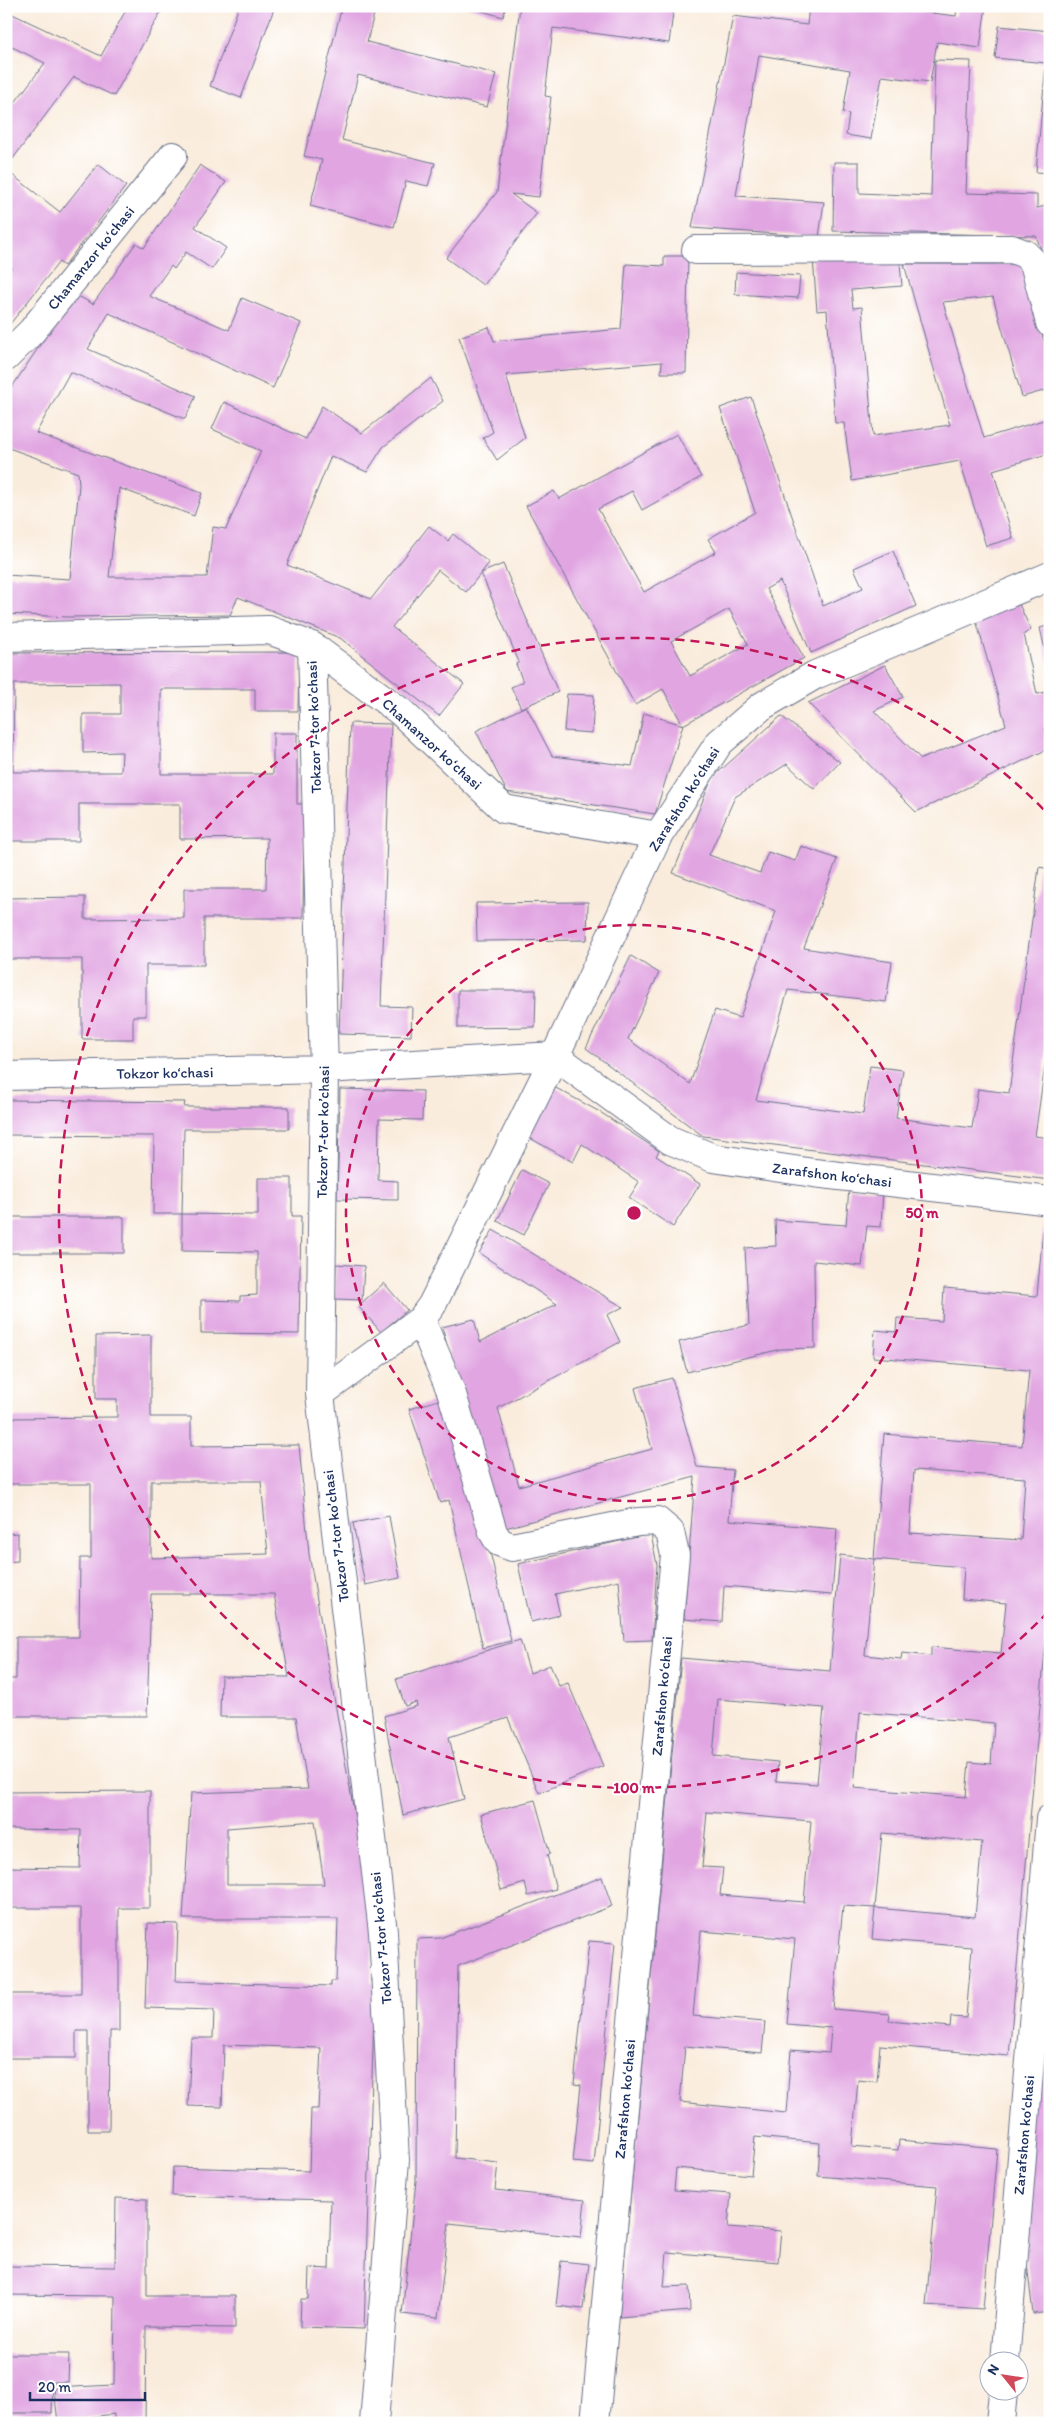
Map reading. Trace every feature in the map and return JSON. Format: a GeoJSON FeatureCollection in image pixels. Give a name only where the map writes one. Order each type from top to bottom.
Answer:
{"type":"FeatureCollection","features":[{"type":"Feature","properties":{"kind":"street","name":"Chamanzor koʻchasi"},"geometry":{"type":"LineString","coordinates":[[6,356],[32,331],[173,156]]}},
{"type":"Feature","properties":{"kind":"street"},"geometry":{"type":"LineString","coordinates":[[696,250],[1012,249],[1024,254],[1034,263],[1050,323]]}},
{"type":"Feature","properties":{"kind":"street","name":"Zarafshon koʻchasi"},"geometry":{"type":"LineString","coordinates":[[595,2423],[674,1555],[670,1532],[657,1521],[638,1522],[512,1547],[499,1542],[493,1532],[451,1391],[421,1320],[432,1305],[555,1056],[658,836],[719,743],[762,706],[815,675],[1050,576]]}},
{"type":"Feature","properties":{"kind":"street","name":"Chamanzor koʻchasi"},"geometry":{"type":"LineString","coordinates":[[6,637],[269,630],[312,646],[402,712],[504,809],[658,836]]}},
{"type":"Feature","properties":{"kind":"street","name":"Tokzor 7-tor koʼchasi"},"geometry":{"type":"LineString","coordinates":[[312,646],[324,1069],[320,1394],[383,1932],[394,2130],[395,2160],[374,2423]]}},
{"type":"Feature","properties":{"kind":"street"},"geometry":{"type":"LineString","coordinates":[[324,1069],[555,1056]]}},
{"type":"Feature","properties":{"kind":"street","name":"Zarafshon koʻchasi"},"geometry":{"type":"LineString","coordinates":[[555,1056],[670,1140],[712,1158],[814,1173],[1050,1201]]}},
{"type":"Feature","properties":{"kind":"street","name":"Tokzor koʻchasi"},"geometry":{"type":"LineString","coordinates":[[6,1076],[324,1069]]}},
{"type":"Feature","properties":{"kind":"street"},"geometry":{"type":"LineString","coordinates":[[320,1394],[421,1320]]}},
{"type":"Feature","properties":{"kind":"street","name":"Zarafshon koʻchasi"},"geometry":{"type":"LineString","coordinates":[[1006,2352],[1050,1818]]}},
{"type":"Feature","properties":{"kind":"street"},"geometry":{"type":"LineString","coordinates":[[1000,2423],[1002,2402]]}},
{"type":"Feature","properties":{"kind":"building"},"geometry":{"type":"Polygon","coordinates":[[[128,6],[164,6],[114,96],[74,77],[6,168],[6,114],[45,63],[6,44],[6,11],[101,56],[128,6]]]}},
{"type":"Feature","properties":{"kind":"building"},"geometry":{"type":"Polygon","coordinates":[[[239,6],[275,6],[241,98],[210,86],[239,6]]]}},
{"type":"Feature","properties":{"kind":"building"},"geometry":{"type":"Polygon","coordinates":[[[342,6],[376,6],[367,42],[496,74],[487,107],[358,75],[342,140],[435,163],[428,186],[406,181],[394,227],[310,206],[322,160],[304,156],[342,6]]]}},
{"type":"Feature","properties":{"kind":"building"},"geometry":{"type":"Polygon","coordinates":[[[464,6],[506,6],[503,17],[464,6]]]}},
{"type":"Feature","properties":{"kind":"building"},"geometry":{"type":"Polygon","coordinates":[[[520,6],[674,6],[669,43],[553,28],[545,96],[551,97],[539,197],[511,194],[537,213],[483,285],[446,258],[497,192],[520,6]]]}},
{"type":"Feature","properties":{"kind":"building"},"geometry":{"type":"Polygon","coordinates":[[[809,6],[877,6],[956,16],[957,6],[986,6],[980,48],[937,42],[930,82],[882,76],[871,139],[846,135],[849,114],[843,113],[850,70],[759,55],[736,196],[824,202],[819,237],[692,228],[733,16],[807,25],[809,6]]]}},
{"type":"Feature","properties":{"kind":"building"},"geometry":{"type":"Polygon","coordinates":[[[999,26],[1050,31],[1050,173],[1036,172],[1046,63],[995,58],[999,26]]]}},
{"type":"Feature","properties":{"kind":"building"},"geometry":{"type":"Polygon","coordinates":[[[935,60],[971,61],[966,193],[1037,195],[1037,208],[1050,205],[1050,273],[1036,236],[833,231],[834,162],[859,162],[859,193],[931,196],[935,60]]]}},
{"type":"Feature","properties":{"kind":"building"},"geometry":{"type":"Polygon","coordinates":[[[98,164],[126,186],[64,266],[59,262],[10,324],[6,321],[6,275],[12,267],[6,262],[6,170],[60,212],[98,164]]]}},
{"type":"Feature","properties":{"kind":"building"},"geometry":{"type":"Polygon","coordinates":[[[200,165],[226,182],[195,227],[226,248],[212,269],[186,252],[174,269],[171,266],[149,296],[229,330],[242,298],[301,323],[273,388],[109,313],[88,349],[196,396],[185,419],[70,372],[36,433],[202,493],[194,516],[119,488],[109,577],[207,577],[213,527],[226,529],[261,451],[212,429],[224,402],[306,439],[322,406],[362,433],[431,378],[443,401],[383,447],[367,472],[331,456],[287,565],[371,599],[429,526],[448,541],[453,534],[489,563],[466,592],[438,570],[392,627],[464,684],[439,716],[340,638],[238,597],[230,615],[68,617],[6,614],[6,575],[70,579],[79,485],[78,473],[6,447],[6,396],[74,294],[93,304],[136,243],[144,248],[200,165]]]}},
{"type":"Feature","properties":{"kind":"building"},"geometry":{"type":"Polygon","coordinates":[[[899,251],[902,286],[851,290],[853,308],[862,307],[873,436],[950,425],[904,264],[1021,264],[1050,361],[1050,389],[1022,397],[993,297],[943,302],[984,438],[1050,418],[1050,461],[1047,454],[993,470],[1013,538],[986,546],[960,461],[852,481],[844,423],[835,423],[827,310],[817,311],[813,258],[899,251]]]}},
{"type":"Feature","properties":{"kind":"building"},"geometry":{"type":"Polygon","coordinates":[[[664,256],[688,256],[686,373],[661,373],[662,362],[506,375],[525,438],[497,460],[483,438],[493,432],[459,337],[489,327],[494,341],[621,329],[626,264],[664,266],[664,256]]]}},
{"type":"Feature","properties":{"kind":"building"},"geometry":{"type":"Polygon","coordinates":[[[736,272],[800,276],[798,298],[735,294],[736,272]]]}},
{"type":"Feature","properties":{"kind":"building"},"geometry":{"type":"Polygon","coordinates":[[[751,397],[823,606],[863,588],[854,568],[893,551],[916,606],[811,653],[780,581],[766,589],[804,658],[683,725],[663,689],[635,705],[526,506],[554,491],[559,499],[677,434],[701,477],[642,510],[632,491],[598,509],[644,592],[716,552],[708,539],[755,512],[720,408],[751,397]],[[729,609],[671,641],[690,676],[748,644],[729,609]]]}},
{"type":"Feature","properties":{"kind":"building"},"geometry":{"type":"Polygon","coordinates":[[[503,564],[558,692],[521,708],[511,687],[523,682],[516,664],[519,662],[481,573],[503,564]]]}},
{"type":"Feature","properties":{"kind":"building"},"geometry":{"type":"Polygon","coordinates":[[[1017,600],[1031,630],[1024,634],[1037,694],[1050,691],[1050,727],[1045,728],[1047,739],[1050,738],[1050,748],[916,812],[808,703],[885,665],[903,697],[874,711],[921,759],[1006,725],[976,620],[1017,600]]]}},
{"type":"Feature","properties":{"kind":"building"},"geometry":{"type":"Polygon","coordinates":[[[1050,625],[1050,667],[1049,667],[1040,628],[1050,625]]]}},
{"type":"Feature","properties":{"kind":"building"},"geometry":{"type":"Polygon","coordinates":[[[299,652],[298,711],[255,711],[255,689],[161,689],[161,774],[273,774],[273,733],[297,733],[297,804],[304,804],[303,918],[204,918],[204,965],[146,965],[146,1016],[133,1016],[133,1039],[82,1039],[82,959],[6,959],[6,898],[85,897],[85,919],[184,918],[184,889],[266,889],[267,838],[180,839],[180,804],[79,804],[79,841],[6,841],[6,653],[299,652]],[[120,683],[14,684],[13,772],[121,772],[122,752],[83,753],[83,714],[120,714],[120,683]]]}},
{"type":"Feature","properties":{"kind":"building"},"geometry":{"type":"Polygon","coordinates":[[[567,694],[594,695],[592,733],[564,731],[567,694]]]}},
{"type":"Feature","properties":{"kind":"building"},"geometry":{"type":"Polygon","coordinates":[[[526,706],[552,756],[632,766],[644,713],[683,725],[655,814],[507,792],[476,731],[526,706]]]}},
{"type":"Feature","properties":{"kind":"building"},"geometry":{"type":"Polygon","coordinates":[[[781,716],[840,762],[814,789],[787,764],[735,797],[709,855],[760,873],[768,852],[795,861],[801,846],[837,859],[804,948],[892,962],[886,1002],[788,990],[756,1100],[863,1114],[870,1066],[903,1070],[896,1118],[972,1128],[978,1089],[1009,1093],[1039,867],[1050,869],[1050,1030],[1035,1136],[1050,1138],[1050,1180],[703,1136],[586,1048],[631,956],[659,973],[628,1039],[690,1084],[715,1010],[740,1018],[776,911],[673,873],[712,778],[781,716]]]}},
{"type":"Feature","properties":{"kind":"building"},"geometry":{"type":"Polygon","coordinates":[[[350,723],[391,724],[381,1006],[412,1007],[411,1036],[339,1034],[350,723]]]}},
{"type":"Feature","properties":{"kind":"building"},"geometry":{"type":"Polygon","coordinates":[[[588,902],[587,940],[477,941],[476,903],[588,902]]]}},
{"type":"Feature","properties":{"kind":"building"},"geometry":{"type":"Polygon","coordinates":[[[458,990],[536,990],[535,1027],[458,1028],[458,990]]]}},
{"type":"Feature","properties":{"kind":"building"},"geometry":{"type":"Polygon","coordinates":[[[554,1087],[600,1112],[659,1151],[656,1156],[700,1184],[673,1227],[629,1198],[639,1182],[582,1144],[573,1162],[528,1137],[554,1087]]]}},
{"type":"Feature","properties":{"kind":"building"},"geometry":{"type":"Polygon","coordinates":[[[340,1089],[423,1091],[422,1120],[379,1119],[378,1180],[398,1181],[398,1200],[337,1199],[340,1089]]]}},
{"type":"Feature","properties":{"kind":"building"},"geometry":{"type":"Polygon","coordinates":[[[6,1100],[185,1102],[184,1107],[289,1107],[289,1129],[184,1129],[182,1214],[153,1214],[154,1136],[6,1135],[6,1100]]]}},
{"type":"Feature","properties":{"kind":"building"},"geometry":{"type":"Polygon","coordinates":[[[522,1170],[549,1184],[524,1235],[497,1221],[522,1170]]]}},
{"type":"Feature","properties":{"kind":"building"},"geometry":{"type":"Polygon","coordinates":[[[258,1178],[292,1178],[292,1216],[301,1216],[299,1334],[201,1333],[201,1300],[240,1301],[240,1296],[257,1295],[257,1252],[182,1251],[182,1214],[258,1215],[258,1178]]]}},
{"type":"Feature","properties":{"kind":"building"},"geometry":{"type":"Polygon","coordinates":[[[849,1188],[883,1190],[881,1227],[867,1226],[862,1266],[814,1261],[815,1348],[781,1349],[687,1372],[679,1342],[749,1325],[745,1248],[776,1246],[775,1220],[846,1225],[849,1188]]]}},
{"type":"Feature","properties":{"kind":"building"},"geometry":{"type":"Polygon","coordinates":[[[6,1217],[124,1217],[124,1253],[6,1253],[6,1217]]]}},
{"type":"Feature","properties":{"kind":"building"},"geometry":{"type":"Polygon","coordinates":[[[1044,1219],[1050,1220],[1050,1594],[1009,2056],[880,2045],[877,2082],[858,2080],[852,2146],[898,2150],[899,2140],[997,2149],[983,2309],[926,2305],[937,2186],[818,2176],[820,2143],[755,2137],[751,2175],[676,2168],[674,2190],[731,2194],[728,2227],[781,2231],[778,2262],[667,2252],[664,2287],[689,2286],[690,2311],[619,2317],[681,1658],[830,1671],[840,1555],[874,1559],[884,1434],[1022,1446],[1029,1370],[873,1357],[875,1330],[896,1332],[897,1318],[942,1321],[944,1288],[1037,1296],[1044,1219]],[[914,1470],[910,1533],[1021,1540],[1025,1478],[914,1470]],[[874,1559],[865,1655],[901,1659],[902,1653],[931,1656],[931,1647],[1001,1653],[1006,1603],[962,1599],[964,1567],[874,1559]],[[718,1699],[713,1756],[778,1762],[776,1781],[817,1784],[824,1708],[718,1699]],[[860,1712],[854,1788],[966,1797],[969,1762],[991,1764],[994,1723],[860,1712]],[[707,1812],[702,1867],[723,1868],[720,1895],[804,1902],[811,1821],[707,1812]],[[882,1833],[875,1908],[975,1917],[982,1842],[882,1833]],[[843,1906],[833,2009],[890,2014],[889,2021],[950,2027],[951,2017],[966,2018],[972,1947],[872,1939],[875,1908],[843,1906]],[[701,1931],[693,2016],[765,2022],[762,2053],[685,2046],[680,2102],[786,2113],[791,2050],[829,2053],[831,2028],[787,2024],[795,1939],[701,1931]]]}},
{"type":"Feature","properties":{"kind":"building"},"geometry":{"type":"Polygon","coordinates":[[[493,1230],[623,1307],[607,1315],[620,1342],[498,1408],[519,1486],[652,1449],[635,1388],[672,1378],[697,1467],[733,1470],[729,1520],[837,1529],[832,1595],[724,1586],[722,1622],[684,1619],[695,1477],[498,1530],[442,1327],[474,1319],[480,1342],[557,1304],[479,1253],[493,1230]]]}},
{"type":"Feature","properties":{"kind":"building"},"geometry":{"type":"Polygon","coordinates":[[[336,1264],[364,1266],[362,1300],[335,1299],[336,1264]]]}},
{"type":"Feature","properties":{"kind":"building"},"geometry":{"type":"Polygon","coordinates":[[[384,1283],[407,1310],[381,1332],[358,1306],[384,1283]]]}},
{"type":"Feature","properties":{"kind":"building"},"geometry":{"type":"Polygon","coordinates":[[[6,1309],[9,1309],[9,1337],[6,1337],[6,1309]]]}},
{"type":"Feature","properties":{"kind":"building"},"geometry":{"type":"Polygon","coordinates":[[[151,1335],[151,1417],[191,1417],[191,1446],[299,1445],[309,1554],[373,1921],[371,1982],[375,1982],[364,2329],[300,2327],[301,2299],[308,2299],[309,2268],[329,2269],[331,2200],[172,2196],[173,2167],[309,2171],[311,2109],[318,2109],[321,2048],[224,2045],[222,2107],[188,2106],[191,2038],[213,2038],[214,2010],[145,2008],[148,1923],[178,1924],[176,1981],[331,1986],[331,1981],[336,1981],[338,1919],[183,1919],[191,1793],[308,1789],[296,1717],[220,1717],[221,1676],[289,1677],[274,1594],[151,1594],[147,1716],[6,1716],[6,1679],[16,1679],[16,1637],[79,1637],[80,1558],[91,1558],[91,1484],[6,1484],[6,1418],[117,1417],[117,1399],[96,1399],[96,1336],[151,1335]],[[151,1481],[151,1558],[268,1554],[261,1481],[151,1481]],[[315,1821],[227,1828],[227,1884],[324,1884],[315,1821]]]}},
{"type":"Feature","properties":{"kind":"building"},"geometry":{"type":"Polygon","coordinates":[[[445,1398],[476,1492],[511,1641],[483,1648],[449,1500],[440,1503],[409,1409],[445,1398]]]}},
{"type":"Feature","properties":{"kind":"building"},"geometry":{"type":"Polygon","coordinates":[[[389,1516],[400,1578],[365,1585],[353,1523],[389,1516]]]}},
{"type":"Feature","properties":{"kind":"building"},"geometry":{"type":"Polygon","coordinates":[[[18,1533],[18,1561],[6,1562],[6,1534],[18,1533]]]}},
{"type":"Feature","properties":{"kind":"building"},"geometry":{"type":"Polygon","coordinates":[[[651,1534],[657,1565],[652,1640],[624,1641],[619,1580],[555,1594],[560,1615],[531,1622],[518,1564],[651,1534]]]}},
{"type":"Feature","properties":{"kind":"building"},"geometry":{"type":"Polygon","coordinates":[[[520,1640],[530,1673],[550,1665],[559,1686],[568,1683],[603,1766],[539,1793],[508,1718],[449,1737],[464,1799],[403,1815],[384,1716],[417,1706],[416,1702],[405,1706],[396,1679],[520,1640]]]}},
{"type":"Feature","properties":{"kind":"building"},"geometry":{"type":"Polygon","coordinates":[[[150,1791],[150,1908],[119,1908],[119,2031],[110,2031],[109,2131],[88,2131],[88,2031],[76,2031],[76,2058],[6,2058],[6,1994],[81,1994],[81,1908],[6,1908],[6,1867],[80,1868],[81,1830],[6,1829],[6,1792],[150,1791]]]}},
{"type":"Feature","properties":{"kind":"building"},"geometry":{"type":"Polygon","coordinates":[[[535,1800],[550,1854],[547,1855],[556,1889],[528,1896],[525,1883],[501,1890],[481,1814],[535,1800]]]}},
{"type":"Feature","properties":{"kind":"building"},"geometry":{"type":"Polygon","coordinates":[[[602,1877],[612,1906],[458,1966],[455,2158],[498,2163],[495,2190],[585,2200],[581,2237],[449,2223],[438,2318],[402,2314],[416,2181],[417,1939],[440,1938],[602,1877]]]}},
{"type":"Feature","properties":{"kind":"building"},"geometry":{"type":"Polygon","coordinates":[[[1050,1925],[1050,2312],[1033,2314],[1021,2213],[1050,1925]]]}},
{"type":"Feature","properties":{"kind":"building"},"geometry":{"type":"Polygon","coordinates":[[[589,1941],[615,1943],[594,2164],[573,2162],[581,2085],[574,2084],[589,1941]]]}},
{"type":"Feature","properties":{"kind":"building"},"geometry":{"type":"Polygon","coordinates":[[[116,2198],[147,2199],[147,2296],[235,2296],[235,2328],[146,2327],[145,2422],[114,2422],[114,2414],[84,2418],[85,2423],[58,2423],[54,2388],[114,2385],[115,2296],[6,2295],[6,2266],[115,2267],[116,2198]]]}},
{"type":"Feature","properties":{"kind":"building"},"geometry":{"type":"Polygon","coordinates":[[[561,2261],[589,2264],[583,2309],[556,2306],[561,2261]]]}},
{"type":"Feature","properties":{"kind":"building"},"geometry":{"type":"Polygon","coordinates":[[[6,2354],[69,2354],[68,2382],[53,2382],[52,2413],[6,2413],[6,2354]]]}}]}
